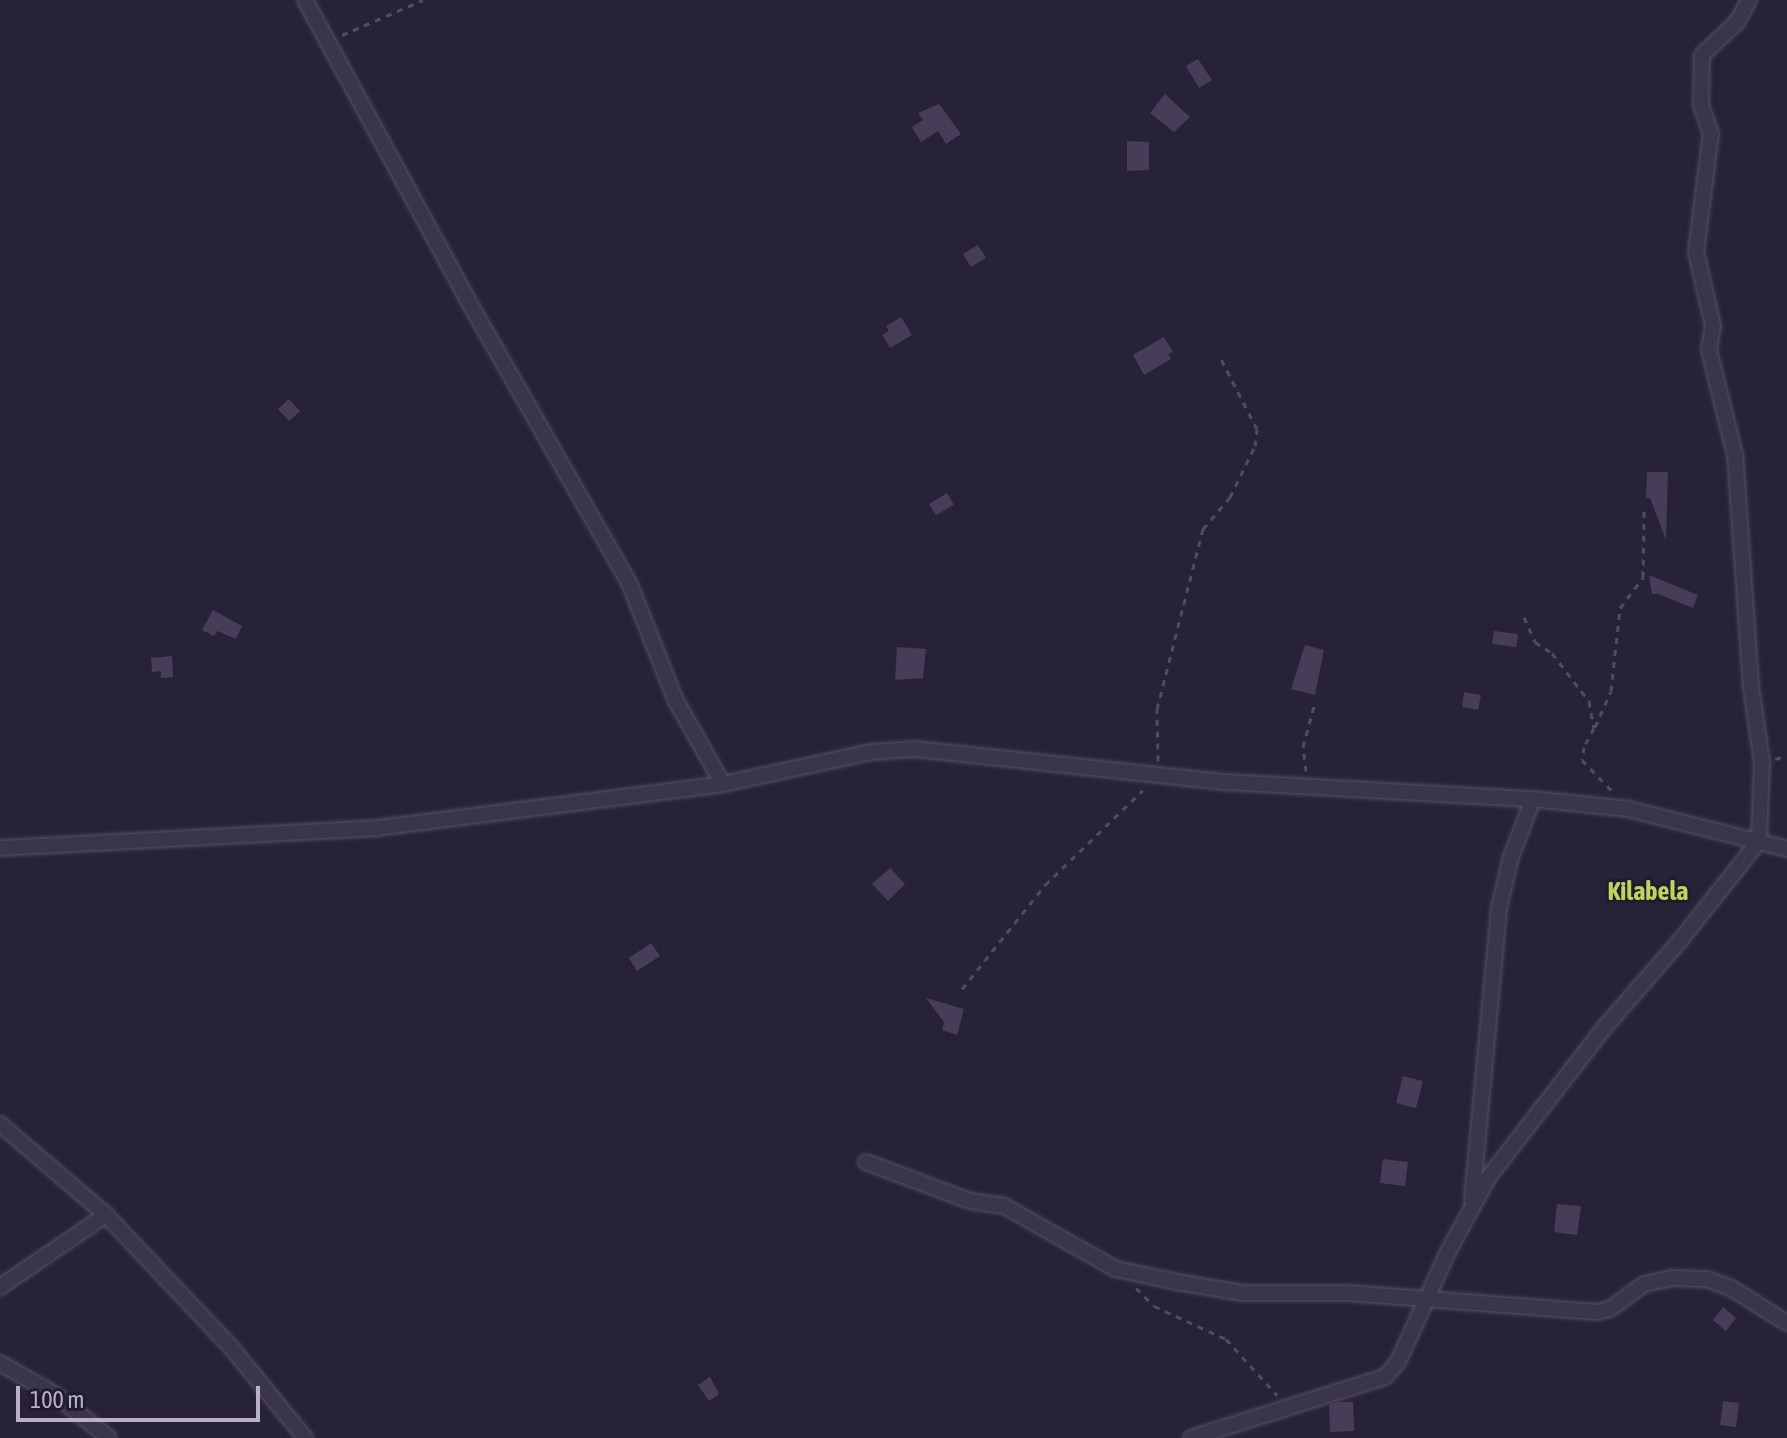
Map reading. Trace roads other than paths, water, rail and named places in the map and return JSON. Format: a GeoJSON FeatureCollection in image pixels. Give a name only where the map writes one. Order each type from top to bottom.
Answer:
{"type":"FeatureCollection","features":[{"type":"Feature","properties":{"kind":"street"},"geometry":{"type":"LineString","coordinates":[[305,0],[466,297],[630,585],[676,701],[723,784]]}},
{"type":"Feature","properties":{"kind":"street"},"geometry":{"type":"LineString","coordinates":[[1191,1438],[1287,1405],[1385,1377],[1398,1362],[1471,1209],[1514,1142],[1759,841],[1762,763],[1751,687],[1735,455],[1709,350],[1713,326],[1696,252],[1711,134],[1701,105],[1702,55],[1737,22],[1749,0]]}},
{"type":"Feature","properties":{"kind":"street"},"geometry":{"type":"LineString","coordinates":[[0,848],[377,828],[723,784],[871,752],[915,749],[1159,775],[1533,799],[1628,809],[1787,849]]}},
{"type":"Feature","properties":{"kind":"street"},"geometry":{"type":"LineString","coordinates":[[1471,1209],[1499,908],[1511,857],[1533,799]]}},
{"type":"Feature","properties":{"kind":"street"},"geometry":{"type":"LineString","coordinates":[[0,1124],[106,1215],[230,1346],[305,1438]]}},
{"type":"Feature","properties":{"kind":"street"},"geometry":{"type":"LineString","coordinates":[[866,1162],[970,1201],[1004,1206],[1116,1269],[1243,1293],[1427,1298],[1596,1312],[1610,1309],[1644,1284],[1673,1278],[1707,1279],[1731,1288],[1787,1323]]}},
{"type":"Feature","properties":{"kind":"street"},"geometry":{"type":"LineString","coordinates":[[0,1287],[106,1215]]}},
{"type":"Feature","properties":{"kind":"street"},"geometry":{"type":"LineString","coordinates":[[0,1363],[54,1394],[109,1438]]}},
{"type":"Feature","properties":{"kind":"district","name":"Kilabela"},"geometry":{"type":"Point","coordinates":[1648,892]}}]}
